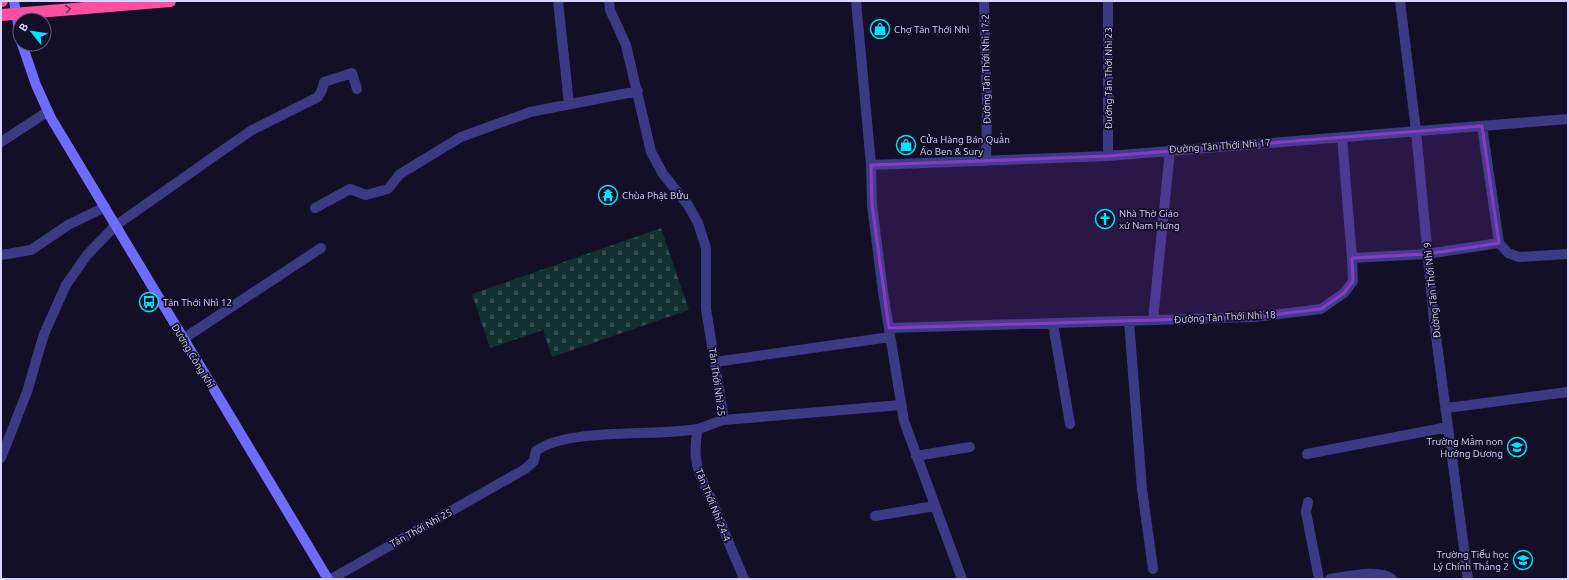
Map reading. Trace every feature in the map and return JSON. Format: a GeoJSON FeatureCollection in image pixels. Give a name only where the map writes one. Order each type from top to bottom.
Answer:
{"type":"FeatureCollection","features":[{"type":"Feature","properties":{"kind":"highway"},"geometry":{"type":"LineString","coordinates":[[28,12],[170,1]]}},
{"type":"Feature","properties":{"kind":"highway"},"geometry":{"type":"LineString","coordinates":[[1,15],[12,13]]}},
{"type":"Feature","properties":{"kind":"main road"},"geometry":{"type":"LineString","coordinates":[[14,1],[15,12]]}},
{"type":"Feature","properties":{"kind":"main road","name":"Dương Công Khi"},"geometry":{"type":"LineString","coordinates":[[25,52],[47,112],[329,579]]}},
{"type":"Feature","properties":{"kind":"street"},"geometry":{"type":"LineString","coordinates":[[558,1],[570,104]]}},
{"type":"Feature","properties":{"kind":"street","name":"Tân Thới Nhì 25"},"geometry":{"type":"LineString","coordinates":[[329,579],[525,469],[534,461],[536,451],[545,446],[570,438],[698,429],[724,420],[706,308],[706,248],[695,217],[688,205],[663,174],[651,152],[638,91],[626,45],[610,10],[609,1]]}},
{"type":"Feature","properties":{"kind":"street"},"geometry":{"type":"LineString","coordinates":[[856,1],[871,165],[872,205],[889,333],[901,405],[904,420],[916,456],[962,579]]}},
{"type":"Feature","properties":{"kind":"street","name":"Đường Tân Thới Nhì 17-2"},"geometry":{"type":"LineString","coordinates":[[984,1],[987,105],[986,161]]}},
{"type":"Feature","properties":{"kind":"street","name":"Đường Tân Thới Nhì 23"},"geometry":{"type":"LineString","coordinates":[[1108,1],[1108,156]]}},
{"type":"Feature","properties":{"kind":"street","name":"Đường Tân Thới Nhì 9"},"geometry":{"type":"LineString","coordinates":[[1400,1],[1416,131],[1434,321],[1447,408],[1448,426],[1468,579]]}},
{"type":"Feature","properties":{"kind":"street"},"geometry":{"type":"LineString","coordinates":[[1,458],[27,392],[44,334],[66,285],[87,255],[115,226],[252,130],[318,96],[322,90],[324,82],[352,73],[357,89]]}},
{"type":"Feature","properties":{"kind":"street"},"geometry":{"type":"LineString","coordinates":[[315,208],[350,189],[366,195],[388,189],[400,174],[461,137],[530,112],[638,91]]}},
{"type":"Feature","properties":{"kind":"street"},"geometry":{"type":"LineString","coordinates":[[1,142],[47,112]]}},
{"type":"Feature","properties":{"kind":"street","name":"Đường Tân Thới Nhì 17"},"geometry":{"type":"LineString","coordinates":[[871,165],[1108,156],[1568,119]]}},
{"type":"Feature","properties":{"kind":"street"},"geometry":{"type":"LineString","coordinates":[[1482,126],[1500,243],[1508,253],[1519,258],[1568,254]]}},
{"type":"Feature","properties":{"kind":"street","name":"Đường Tân Thới Nhì 18"},"geometry":{"type":"LineString","coordinates":[[715,362],[889,333],[1053,324],[1254,317],[1321,309],[1344,293],[1354,280],[1342,137]]}},
{"type":"Feature","properties":{"kind":"street"},"geometry":{"type":"LineString","coordinates":[[1153,320],[1170,150]]}},
{"type":"Feature","properties":{"kind":"street"},"geometry":{"type":"LineString","coordinates":[[1,256],[31,250],[68,225],[105,207]]}},
{"type":"Feature","properties":{"kind":"street"},"geometry":{"type":"LineString","coordinates":[[1352,258],[1427,254],[1500,243]]}},
{"type":"Feature","properties":{"kind":"street"},"geometry":{"type":"LineString","coordinates":[[183,339],[321,248]]}},
{"type":"Feature","properties":{"kind":"street"},"geometry":{"type":"LineString","coordinates":[[1129,321],[1142,489],[1153,569]]}},
{"type":"Feature","properties":{"kind":"street"},"geometry":{"type":"LineString","coordinates":[[1053,324],[1070,424]]}},
{"type":"Feature","properties":{"kind":"street"},"geometry":{"type":"LineString","coordinates":[[1447,408],[1568,392]]}},
{"type":"Feature","properties":{"kind":"street"},"geometry":{"type":"LineString","coordinates":[[724,420],[901,405]]}},
{"type":"Feature","properties":{"kind":"street"},"geometry":{"type":"LineString","coordinates":[[1307,454],[1448,426]]}},
{"type":"Feature","properties":{"kind":"street","name":"Tân Thới Nhì 24-4"},"geometry":{"type":"LineString","coordinates":[[698,429],[695,444],[696,463],[701,480],[710,496],[744,579]]}},
{"type":"Feature","properties":{"kind":"street"},"geometry":{"type":"LineString","coordinates":[[916,456],[970,447]]}},
{"type":"Feature","properties":{"kind":"street"},"geometry":{"type":"LineString","coordinates":[[1308,502],[1306,512],[1319,579]]}},
{"type":"Feature","properties":{"kind":"street"},"geometry":{"type":"LineString","coordinates":[[875,516],[935,506]]}},
{"type":"Feature","properties":{"kind":"street"},"geometry":{"type":"LineString","coordinates":[[1330,579],[1376,574],[1388,575],[1392,579]]}},
{"type":"Feature","properties":{"kind":"highlighted area"},"geometry":{"type":"Polygon","coordinates":[[[1482,126],[1499,243],[1427,254],[1352,258],[1353,281],[1344,293],[1321,309],[1255,317],[889,328],[872,205],[871,165],[1108,156],[1482,126]]]}},
{"type":"Feature","properties":{"kind":"green space"},"geometry":{"type":"Polygon","coordinates":[[[661,228],[689,310],[552,357],[543,330],[490,348],[472,294],[661,228]]]}},
{"type":"Feature","properties":{"kind":"place","name":"Chợ Tân Thới Nhì"},"geometry":{"type":"Point","coordinates":[880,29]}},
{"type":"Feature","properties":{"kind":"place","name":"Cửa Hàng Bán Quần Áo Ben & Sury"},"geometry":{"type":"Point","coordinates":[906,145]}},
{"type":"Feature","properties":{"kind":"place","name":"Chùa Phật Bửu"},"geometry":{"type":"Point","coordinates":[608,195]}},
{"type":"Feature","properties":{"kind":"place","name":"Nhà Thờ Giáo xứ Nam Hưng"},"geometry":{"type":"Point","coordinates":[1105,219]}},
{"type":"Feature","properties":{"kind":"place","name":"Tân Thới Nhì 12"},"geometry":{"type":"Point","coordinates":[149,302]}},
{"type":"Feature","properties":{"kind":"place","name":"Trường Mầm non Hướng Dương"},"geometry":{"type":"Point","coordinates":[1517,447]}},
{"type":"Feature","properties":{"kind":"place","name":"Trường Tiểu học Lý Chính Thắng 2"},"geometry":{"type":"Point","coordinates":[1523,560]}}]}
